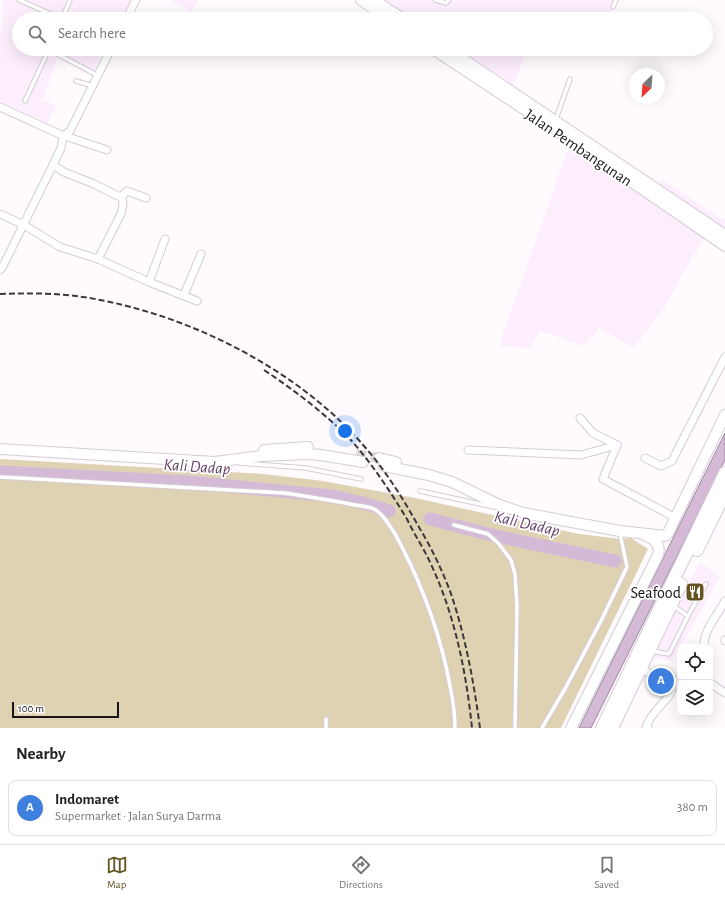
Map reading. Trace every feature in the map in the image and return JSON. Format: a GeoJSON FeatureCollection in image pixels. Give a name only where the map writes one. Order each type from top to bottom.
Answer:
{"type":"FeatureCollection","features":[{"type":"Feature","properties":{"kind":"main road"},"geometry":{"type":"LineString","coordinates":[[361,0],[379,12]]}},
{"type":"Feature","properties":{"kind":"main road"},"geometry":{"type":"LineString","coordinates":[[374,0],[392,12]]}},
{"type":"Feature","properties":{"kind":"main road","name":"Jalan Pembangunan"},"geometry":{"type":"LineString","coordinates":[[444,56],[571,140],[725,246]]}},
{"type":"Feature","properties":{"kind":"main road","name":"Jalan Pembangunan"},"geometry":{"type":"LineString","coordinates":[[459,56],[725,235]]}},
{"type":"Feature","properties":{"kind":"main road"},"geometry":{"type":"LineString","coordinates":[[542,517],[528,512],[454,476],[425,468],[382,462],[452,482],[497,504],[523,513],[542,517],[620,531],[665,536],[675,520],[725,415]]}},
{"type":"Feature","properties":{"kind":"main road"},"geometry":{"type":"LineString","coordinates":[[0,449],[215,462],[260,456],[308,454],[360,458],[325,449],[306,447],[258,450],[214,458],[185,460]]}},
{"type":"Feature","properties":{"kind":"main road"},"geometry":{"type":"LineString","coordinates":[[602,728],[725,473]]}},
{"type":"Feature","properties":{"kind":"main road"},"geometry":{"type":"LineString","coordinates":[[612,728],[671,604],[722,507],[725,493]]}},
{"type":"Feature","properties":{"kind":"main road"},"geometry":{"type":"LineString","coordinates":[[571,728],[658,556],[659,547],[654,540],[648,536],[634,532]]}},
{"type":"Feature","properties":{"kind":"street"},"geometry":{"type":"LineString","coordinates":[[130,12],[136,0]]}},
{"type":"Feature","properties":{"kind":"street"},"geometry":{"type":"LineString","coordinates":[[0,270],[24,225],[61,148],[63,136],[70,131],[107,56]]}},
{"type":"Feature","properties":{"kind":"street"},"geometry":{"type":"LineString","coordinates":[[0,107],[63,136],[107,150]]}},
{"type":"Feature","properties":{"kind":"street"},"geometry":{"type":"LineString","coordinates":[[53,165],[64,172],[118,196],[122,196]]}},
{"type":"Feature","properties":{"kind":"street"},"geometry":{"type":"LineString","coordinates":[[122,196],[127,191],[146,198]]}},
{"type":"Feature","properties":{"kind":"street"},"geometry":{"type":"LineString","coordinates":[[98,259],[120,214],[123,205],[122,196]]}},
{"type":"Feature","properties":{"kind":"street"},"geometry":{"type":"LineString","coordinates":[[0,214],[24,225],[60,247],[98,259],[149,282],[197,301]]}},
{"type":"Feature","properties":{"kind":"street"},"geometry":{"type":"LineString","coordinates":[[149,282],[165,239]]}},
{"type":"Feature","properties":{"kind":"street"},"geometry":{"type":"LineString","coordinates":[[184,295],[201,254]]}},
{"type":"Feature","properties":{"kind":"street"},"geometry":{"type":"LineString","coordinates":[[645,458],[661,466],[672,461],[725,356]]}},
{"type":"Feature","properties":{"kind":"street"},"geometry":{"type":"LineString","coordinates":[[580,418],[592,433],[617,445]]}},
{"type":"Feature","properties":{"kind":"street"},"geometry":{"type":"LineString","coordinates":[[617,445],[603,479],[675,520]]}},
{"type":"Feature","properties":{"kind":"street"},"geometry":{"type":"LineString","coordinates":[[468,450],[581,455],[617,445]]}},
{"type":"Feature","properties":{"kind":"street"},"geometry":{"type":"LineString","coordinates":[[703,644],[706,632],[725,602]]}},
{"type":"Feature","properties":{"kind":"street"},"geometry":{"type":"LineString","coordinates":[[641,669],[673,685]]}},
{"type":"Feature","properties":{"kind":"street"},"geometry":{"type":"LineString","coordinates":[[648,728],[646,727],[647,724],[671,693],[673,685],[678,680]]}},
{"type":"Feature","properties":{"kind":"street"},"geometry":{"type":"LineString","coordinates":[[713,685],[725,693]]}},
{"type":"Feature","properties":{"kind":"lane"},"geometry":{"type":"LineString","coordinates":[[19,0],[46,12]]}},
{"type":"Feature","properties":{"kind":"lane"},"geometry":{"type":"LineString","coordinates":[[65,12],[70,0]]}},
{"type":"Feature","properties":{"kind":"lane"},"geometry":{"type":"LineString","coordinates":[[436,0],[446,3],[449,0]]}},
{"type":"Feature","properties":{"kind":"lane"},"geometry":{"type":"LineString","coordinates":[[614,7],[616,0]]}},
{"type":"Feature","properties":{"kind":"lane"},"geometry":{"type":"LineString","coordinates":[[25,101],[46,56]]}},
{"type":"Feature","properties":{"kind":"lane"},"geometry":{"type":"LineString","coordinates":[[61,56],[97,75]]}},
{"type":"Feature","properties":{"kind":"lane"},"geometry":{"type":"LineString","coordinates":[[555,120],[570,79]]}},
{"type":"Feature","properties":{"kind":"lane"},"geometry":{"type":"LineString","coordinates":[[76,81],[93,86]]}},
{"type":"Feature","properties":{"kind":"lane"},"geometry":{"type":"LineString","coordinates":[[215,462],[299,467],[361,479]]}},
{"type":"Feature","properties":{"kind":"lane"},"geometry":{"type":"LineString","coordinates":[[0,477],[284,493],[309,496],[374,509],[383,517],[396,535],[428,603],[446,665],[453,704],[455,728]]}},
{"type":"Feature","properties":{"kind":"lane"},"geometry":{"type":"LineString","coordinates":[[420,491],[523,513]]}},
{"type":"Feature","properties":{"kind":"lane"},"geometry":{"type":"LineString","coordinates":[[454,525],[488,534],[499,544],[511,560],[515,574],[517,613],[514,728]]}},
{"type":"Feature","properties":{"kind":"lane"},"geometry":{"type":"LineString","coordinates":[[542,728],[566,687],[601,621],[627,567],[620,531]]}},
{"type":"Feature","properties":{"kind":"lane"},"geometry":{"type":"LineString","coordinates":[[651,648],[657,652],[669,654],[706,584]]}},
{"type":"Feature","properties":{"kind":"lane"},"geometry":{"type":"LineString","coordinates":[[671,604],[688,616]]}},
{"type":"Feature","properties":{"kind":"lane"},"geometry":{"type":"LineString","coordinates":[[326,719],[326,728]]}},
{"type":"Feature","properties":{"kind":"shaded area"},"geometry":{"type":"Polygon","coordinates":[[[3,0],[132,0],[125,12],[12,12],[12,56],[101,56],[94,70],[58,57],[42,100],[56,106],[47,123],[0,101],[3,0]]]}},
{"type":"Feature","properties":{"kind":"shaded area"},"geometry":{"type":"Polygon","coordinates":[[[170,0],[198,0],[192,12],[170,0]]]}},
{"type":"Feature","properties":{"kind":"shaded area"},"geometry":{"type":"Polygon","coordinates":[[[374,0],[616,0],[611,12],[392,12],[374,0]]]}},
{"type":"Feature","properties":{"kind":"shaded area"},"geometry":{"type":"Polygon","coordinates":[[[459,56],[524,56],[512,91],[459,56]]]}},
{"type":"Feature","properties":{"kind":"shaded area"},"geometry":{"type":"Polygon","coordinates":[[[571,141],[655,196],[661,179],[723,220],[725,217],[725,245],[708,233],[693,256],[662,311],[633,347],[599,328],[584,346],[540,331],[529,348],[499,346],[571,141]]]}},
{"type":"Feature","properties":{"kind":"shaded area"},"geometry":{"type":"Polygon","coordinates":[[[725,433],[725,460],[591,728],[579,728],[725,433]]]}},
{"type":"Feature","properties":{"kind":"shaded area"},"geometry":{"type":"Polygon","coordinates":[[[0,459],[263,474],[323,481],[415,498],[579,534],[621,539],[631,538],[648,549],[561,728],[0,728],[0,459]]]}},
{"type":"Feature","properties":{"kind":"shaded area"},"geometry":{"type":"Polygon","coordinates":[[[700,562],[720,577],[682,644],[677,644],[677,652],[672,661],[652,657],[700,562]]]}},
{"type":"Feature","properties":{"kind":"waterway","name":"Kali Dadap"},"geometry":{"type":"LineString","coordinates":[[0,472],[188,482],[332,496],[389,511]]}},
{"type":"Feature","properties":{"kind":"waterway","name":"Kali Dadap"},"geometry":{"type":"LineString","coordinates":[[430,519],[496,536],[615,561]]}},
{"type":"Feature","properties":{"kind":"tunnel"},"geometry":{"type":"LineString","coordinates":[[356,454],[379,458]]}},
{"type":"Feature","properties":{"kind":"railway"},"geometry":{"type":"LineString","coordinates":[[0,294],[57,294],[76,296],[115,303],[155,314],[195,329],[233,346],[270,367],[305,391],[336,417],[364,446],[387,476],[414,518],[440,567],[450,591],[465,641],[480,728]]}},
{"type":"Feature","properties":{"kind":"railway"},"geometry":{"type":"LineString","coordinates":[[264,370],[308,402],[349,438],[380,477],[407,519],[427,556],[445,598],[452,619],[462,662],[472,728]]}},
{"type":"Feature","properties":{"kind":"place","name":"Seafood"},"geometry":{"type":"Point","coordinates":[695,592]}},
{"type":"Feature","properties":{"kind":"place","name":"Indomaret"},"geometry":{"type":"Point","coordinates":[661,681]}}]}
